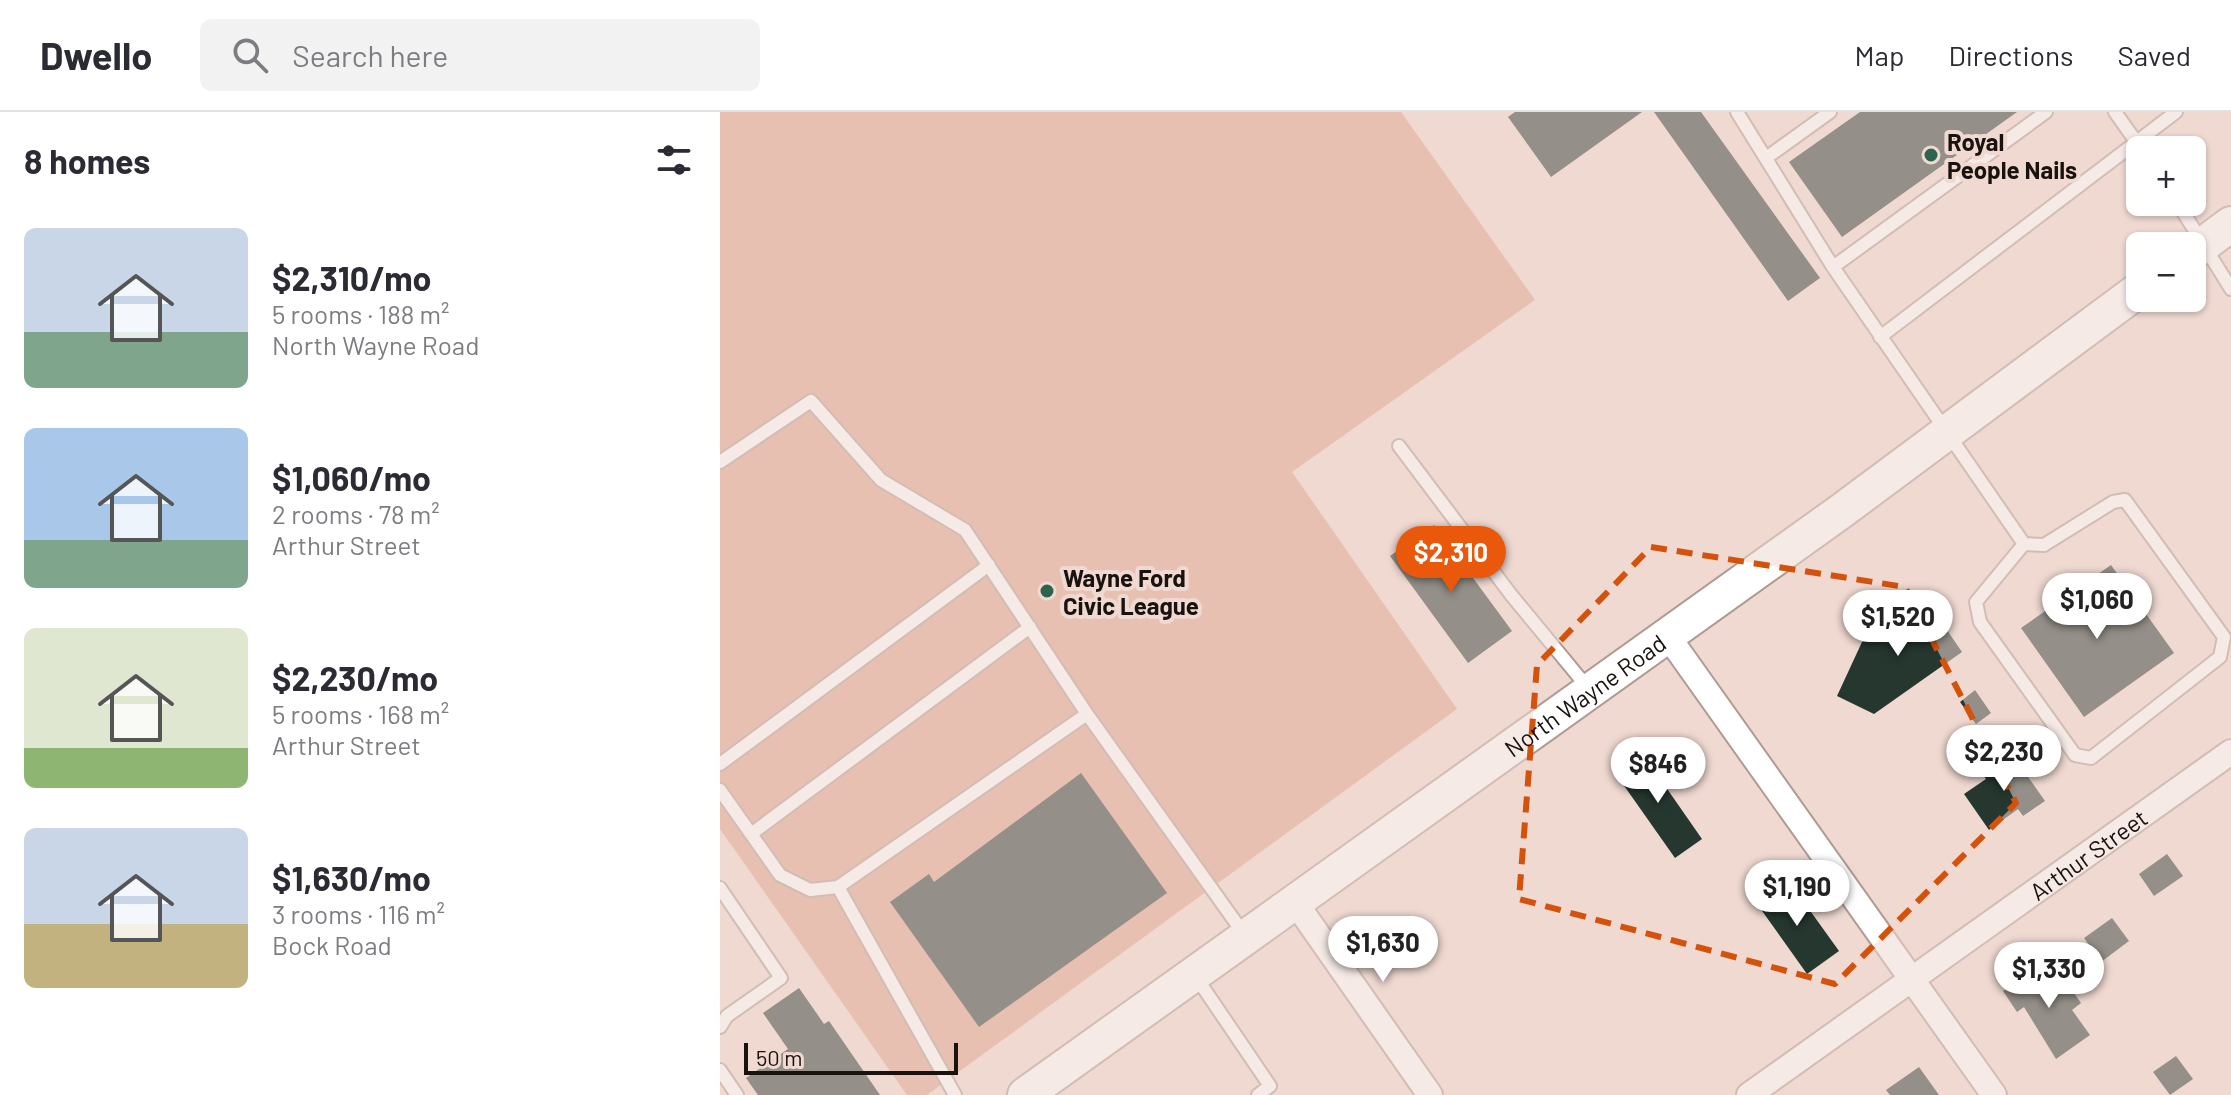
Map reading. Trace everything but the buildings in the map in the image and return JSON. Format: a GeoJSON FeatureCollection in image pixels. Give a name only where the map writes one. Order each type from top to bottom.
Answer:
{"type":"FeatureCollection","features":[{"type":"Feature","properties":{"kind":"main road","name":"North Wayne Road"},"geometry":{"type":"LineString","coordinates":[[1025,1095],[1667,635],[2126,299]]}},
{"type":"Feature","properties":{"kind":"street"},"geometry":{"type":"LineString","coordinates":[[1667,635],[1994,1095]]}},
{"type":"Feature","properties":{"kind":"street","name":"Arthur Street"},"geometry":{"type":"LineString","coordinates":[[1749,1095],[2231,752]]}},
{"type":"Feature","properties":{"kind":"street"},"geometry":{"type":"LineString","coordinates":[[1295,902],[1430,1095]]}},
{"type":"Feature","properties":{"kind":"lane"},"geometry":{"type":"LineString","coordinates":[[1737,112],[1833,267],[2024,544]]}},
{"type":"Feature","properties":{"kind":"lane"},"geometry":{"type":"LineString","coordinates":[[1766,158],[1830,112]]}},
{"type":"Feature","properties":{"kind":"lane"},"geometry":{"type":"LineString","coordinates":[[1833,267],[2046,112]]}},
{"type":"Feature","properties":{"kind":"lane"},"geometry":{"type":"LineString","coordinates":[[2115,112],[2133,136]]}},
{"type":"Feature","properties":{"kind":"lane"},"geometry":{"type":"LineString","coordinates":[[2151,136],[2176,112]]}},
{"type":"Feature","properties":{"kind":"lane"},"geometry":{"type":"LineString","coordinates":[[1880,337],[2126,156]]}},
{"type":"Feature","properties":{"kind":"lane"},"geometry":{"type":"LineString","coordinates":[[2189,216],[2209,240],[2231,289]]}},
{"type":"Feature","properties":{"kind":"lane"},"geometry":{"type":"LineString","coordinates":[[720,462],[811,401],[881,480],[965,530],[1087,714],[1246,937]]}},
{"type":"Feature","properties":{"kind":"lane"},"geometry":{"type":"LineString","coordinates":[[1399,446],[1512,596],[1590,690]]}},
{"type":"Feature","properties":{"kind":"lane"},"geometry":{"type":"LineString","coordinates":[[2125,500],[2224,637],[2220,657],[2091,758],[2075,755],[1980,622],[1976,602],[2024,544],[2044,545],[2113,502],[2125,500]]}},
{"type":"Feature","properties":{"kind":"lane"},"geometry":{"type":"LineString","coordinates":[[720,764],[989,565]]}},
{"type":"Feature","properties":{"kind":"lane"},"geometry":{"type":"LineString","coordinates":[[751,834],[1030,627]]}},
{"type":"Feature","properties":{"kind":"lane"},"geometry":{"type":"LineString","coordinates":[[720,790],[780,875],[810,890],[838,887],[1087,714]]}},
{"type":"Feature","properties":{"kind":"lane"},"geometry":{"type":"LineString","coordinates":[[838,887],[955,1095]]}},
{"type":"Feature","properties":{"kind":"lane"},"geometry":{"type":"LineString","coordinates":[[720,888],[781,978],[722,1016]]}},
{"type":"Feature","properties":{"kind":"lane"},"geometry":{"type":"LineString","coordinates":[[1194,974],[1270,1086],[1258,1095]]}},
{"type":"Feature","properties":{"kind":"lane"},"geometry":{"type":"LineString","coordinates":[[720,1070],[737,1095]]}},
{"type":"Feature","properties":{"kind":"highlighted area"},"geometry":{"type":"Polygon","coordinates":[[[1651,547],[1905,587],[2016,803],[1835,984],[1519,899],[1537,665],[1651,547]]]}},
{"type":"Feature","properties":{"kind":"shaded area","name":"Wayne Ford Civic League"},"geometry":{"type":"Polygon","coordinates":[[[720,112],[1401,112],[1535,300],[1292,472],[1457,709],[927,1095],[907,1095],[720,829],[720,112]]]}},
{"type":"Feature","properties":{"kind":"place","name":"Royal People Nails"},"geometry":{"type":"Point","coordinates":[1931,155]}},
{"type":"Feature","properties":{"kind":"place","name":"Wayne Ford Civic League"},"geometry":{"type":"Point","coordinates":[1047,591]}}]}
